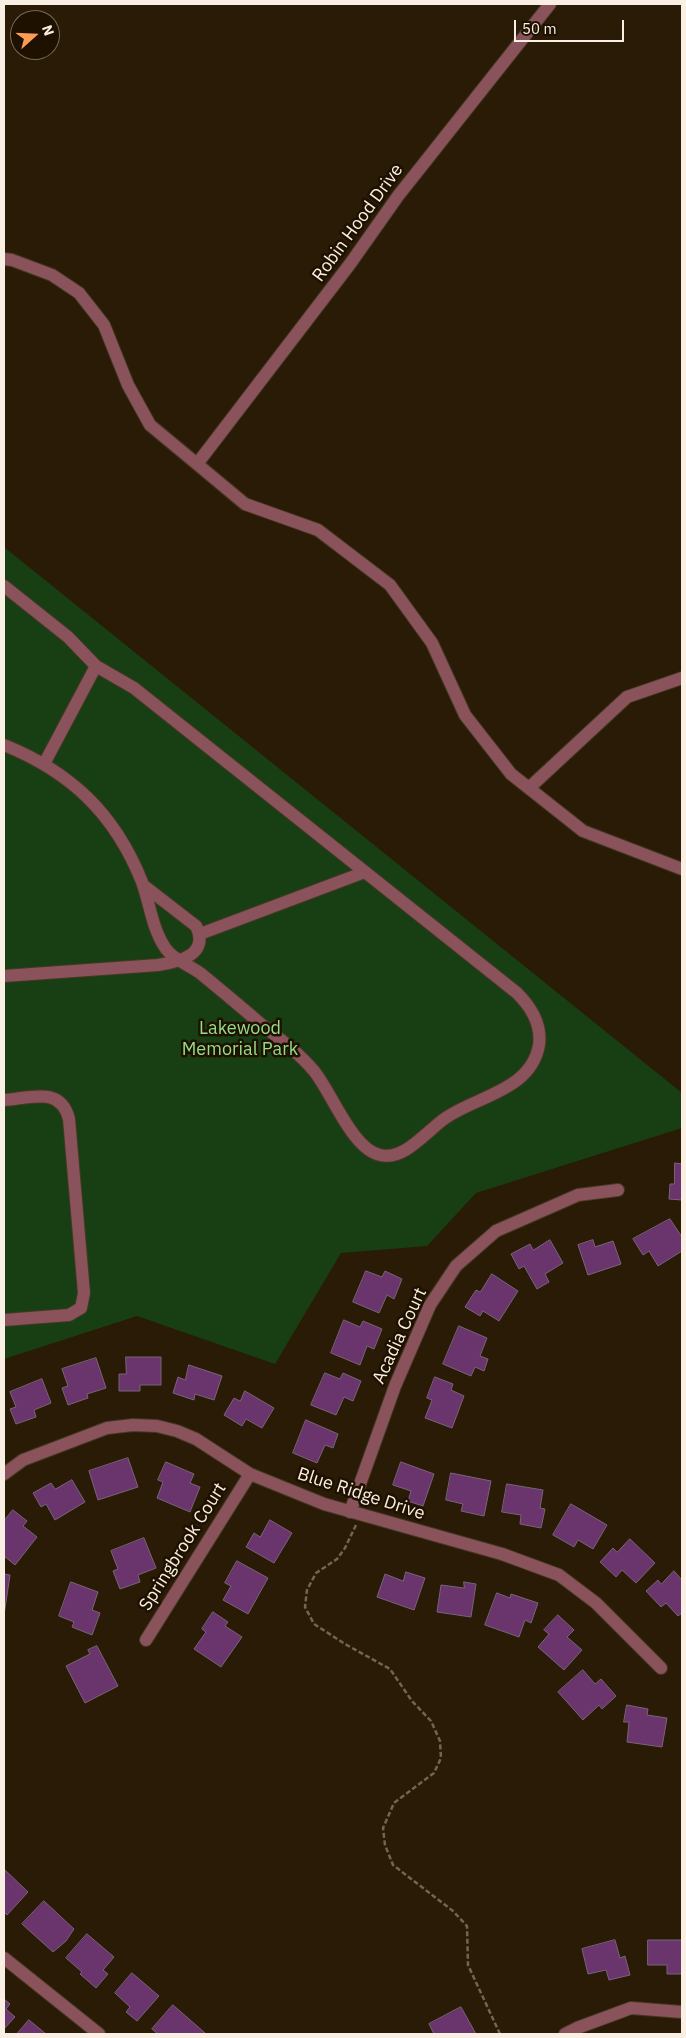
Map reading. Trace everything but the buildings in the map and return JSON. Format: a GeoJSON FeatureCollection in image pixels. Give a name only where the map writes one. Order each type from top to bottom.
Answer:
{"type":"FeatureCollection","features":[{"type":"Feature","properties":{"kind":"street","name":"Robin Hood Drive"},"geometry":{"type":"LineString","coordinates":[[197,464],[350,264],[398,196],[550,4]]}},
{"type":"Feature","properties":{"kind":"street"},"geometry":{"type":"LineString","coordinates":[[4,259],[12,260],[52,275],[79,293],[104,325],[128,385],[150,425],[245,504],[318,530],[390,585],[432,643],[465,715],[511,774],[583,831],[682,869]]}},
{"type":"Feature","properties":{"kind":"street"},"geometry":{"type":"LineString","coordinates":[[4,586],[68,637],[96,666],[134,688],[517,993],[530,1008],[538,1026],[540,1039],[534,1060],[526,1071],[510,1085],[454,1113],[398,1154],[382,1156],[374,1154],[366,1148],[349,1126],[323,1083],[306,1062],[199,973],[181,960],[174,958],[166,949],[158,933],[143,885],[122,840],[96,805],[80,790],[44,764],[4,745]]}},
{"type":"Feature","properties":{"kind":"street"},"geometry":{"type":"LineString","coordinates":[[44,764],[96,666]]}},
{"type":"Feature","properties":{"kind":"street"},"geometry":{"type":"LineString","coordinates":[[529,788],[626,698],[682,678]]}},
{"type":"Feature","properties":{"kind":"street"},"geometry":{"type":"LineString","coordinates":[[200,934],[364,872]]}},
{"type":"Feature","properties":{"kind":"street"},"geometry":{"type":"LineString","coordinates":[[4,976],[158,965],[181,960],[197,949],[200,934],[196,926],[143,885]]}},
{"type":"Feature","properties":{"kind":"street"},"geometry":{"type":"LineString","coordinates":[[4,1100],[50,1097],[61,1102],[67,1111],[70,1119],[84,1293],[81,1308],[69,1315],[4,1320]]}},
{"type":"Feature","properties":{"kind":"street","name":"Acadia Court"},"geometry":{"type":"LineString","coordinates":[[355,1513],[395,1386],[430,1305],[456,1266],[496,1231],[504,1227],[578,1195],[618,1190]]}},
{"type":"Feature","properties":{"kind":"street","name":"Blue Ridge Drive"},"geometry":{"type":"LineString","coordinates":[[4,1474],[22,1460],[106,1428],[133,1425],[157,1426],[177,1431],[196,1439],[250,1474],[324,1504],[502,1554],[559,1574],[596,1603],[661,1668]]}},
{"type":"Feature","properties":{"kind":"street","name":"Springbrook Court"},"geometry":{"type":"LineString","coordinates":[[146,1640],[250,1474]]}},
{"type":"Feature","properties":{"kind":"street"},"geometry":{"type":"LineString","coordinates":[[4,1958],[99,2034]]}},
{"type":"Feature","properties":{"kind":"street"},"geometry":{"type":"LineString","coordinates":[[565,2034],[632,2008],[682,2012]]}},
{"type":"Feature","properties":{"kind":"path"},"geometry":{"type":"LineString","coordinates":[[355,1513],[345,1548],[337,1559],[316,1573],[307,1590],[305,1607],[314,1624],[390,1669],[412,1701],[431,1721],[440,1741],[441,1758],[434,1773],[394,1803],[383,1828],[385,1845],[393,1865],[453,1911],[467,1926],[468,1965],[500,2034]]}},
{"type":"Feature","properties":{"kind":"green space","name":"Lakewood Memorial Park"},"geometry":{"type":"Polygon","coordinates":[[[4,547],[682,1093],[682,1128],[476,1193],[427,1246],[341,1253],[275,1364],[137,1316],[4,1359],[4,547]]]}}]}
